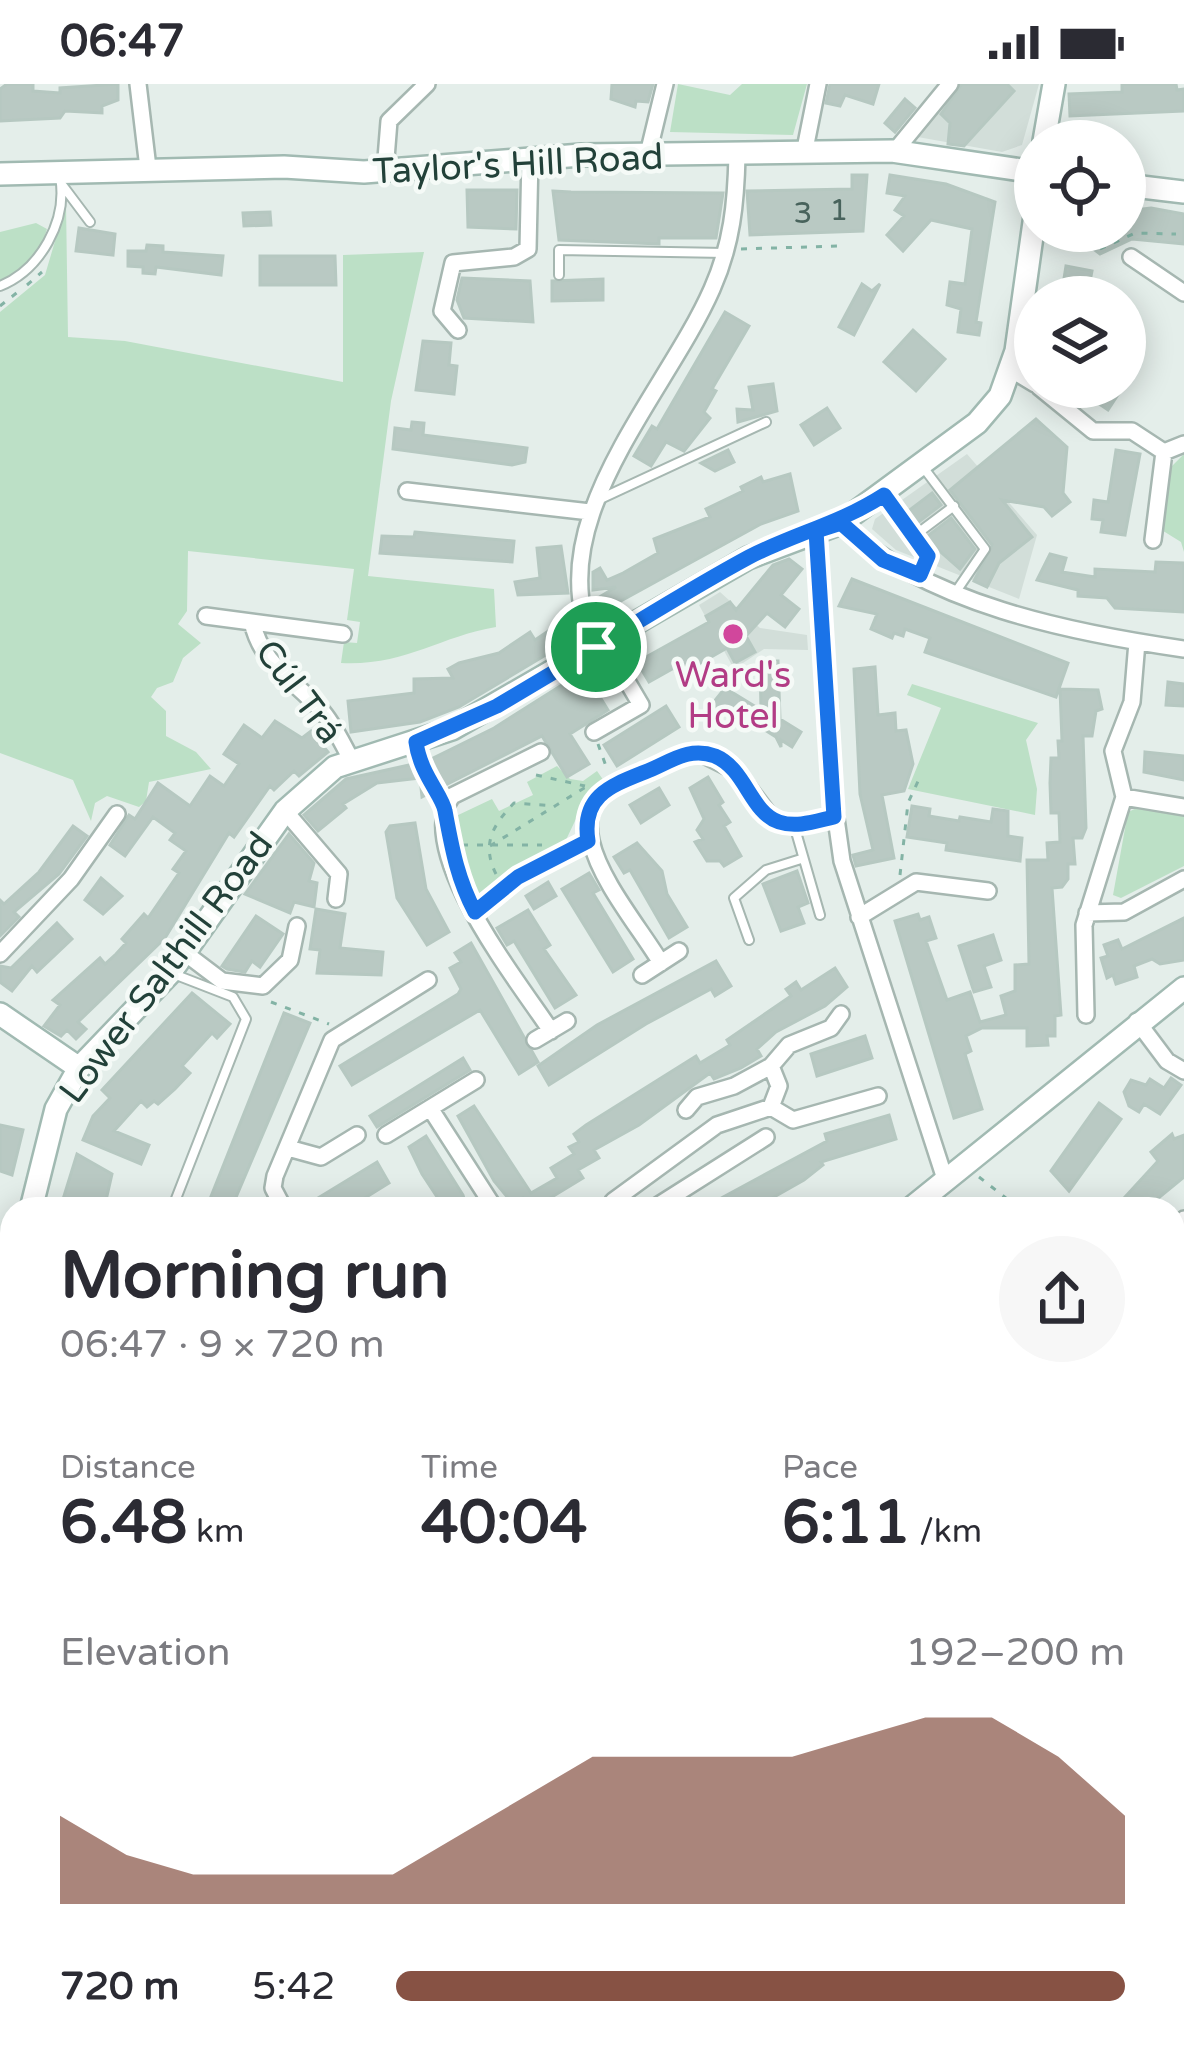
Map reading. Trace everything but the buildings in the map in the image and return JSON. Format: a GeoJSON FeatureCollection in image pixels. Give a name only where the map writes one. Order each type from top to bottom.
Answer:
{"type":"FeatureCollection","features":[{"type":"Feature","properties":{"kind":"main road"},"geometry":{"type":"LineString","coordinates":[[1048,120],[1054,84]]}},
{"type":"Feature","properties":{"kind":"main road","name":"Taylor's Hill Road"},"geometry":{"type":"LineString","coordinates":[[0,174],[60,177],[148,168],[385,171],[530,158],[895,151],[1014,169]]}},
{"type":"Feature","properties":{"kind":"main road"},"geometry":{"type":"LineString","coordinates":[[1146,189],[1184,192]]}},
{"type":"Feature","properties":{"kind":"main road","name":"Lower Salthill Road"},"geometry":{"type":"LineString","coordinates":[[34,1197],[56,1109],[79,1068],[170,973],[242,865],[285,811],[351,759],[416,742],[497,706],[748,558],[841,523],[923,467],[988,412],[1010,370],[1030,252]]}},
{"type":"Feature","properties":{"kind":"main road"},"geometry":{"type":"LineString","coordinates":[[1029,260],[1035,252]]}},
{"type":"Feature","properties":{"kind":"main road"},"geometry":{"type":"LineString","coordinates":[[924,1197],[1184,988]]}},
{"type":"Feature","properties":{"kind":"main road"},"geometry":{"type":"LineString","coordinates":[[0,1014],[79,1068]]}},
{"type":"Feature","properties":{"kind":"street"},"geometry":{"type":"LineString","coordinates":[[138,84],[148,168]]}},
{"type":"Feature","properties":{"kind":"street"},"geometry":{"type":"LineString","coordinates":[[385,171],[389,121],[427,84]]}},
{"type":"Feature","properties":{"kind":"street"},"geometry":{"type":"LineString","coordinates":[[648,154],[665,84]]}},
{"type":"Feature","properties":{"kind":"street"},"geometry":{"type":"LineString","coordinates":[[804,154],[818,84]]}},
{"type":"Feature","properties":{"kind":"street"},"geometry":{"type":"LineString","coordinates":[[895,151],[950,84]]}},
{"type":"Feature","properties":{"kind":"street"},"geometry":{"type":"LineString","coordinates":[[594,732],[640,705],[600,645],[578,592],[593,506],[712,290],[736,211],[737,155]]}},
{"type":"Feature","properties":{"kind":"street"},"geometry":{"type":"LineString","coordinates":[[458,329],[442,311],[453,262],[514,257],[528,248],[530,158]]}},
{"type":"Feature","properties":{"kind":"street"},"geometry":{"type":"LineString","coordinates":[[1131,257],[1183,291]]}},
{"type":"Feature","properties":{"kind":"street"},"geometry":{"type":"LineString","coordinates":[[1010,370],[1014,372]]}},
{"type":"Feature","properties":{"kind":"street"},"geometry":{"type":"LineString","coordinates":[[1065,408],[1093,431],[1132,431],[1164,452]]}},
{"type":"Feature","properties":{"kind":"street"},"geometry":{"type":"LineString","coordinates":[[1164,452],[1184,444]]}},
{"type":"Feature","properties":{"kind":"street"},"geometry":{"type":"LineString","coordinates":[[1153,540],[1164,452]]}},
{"type":"Feature","properties":{"kind":"street"},"geometry":{"type":"LineString","coordinates":[[406,491],[593,506]]}},
{"type":"Feature","properties":{"kind":"street"},"geometry":{"type":"LineString","coordinates":[[841,523],[883,560],[1051,628],[1184,649]]}},
{"type":"Feature","properties":{"kind":"street"},"geometry":{"type":"LineString","coordinates":[[816,531],[834,817],[859,917],[945,1180]]}},
{"type":"Feature","properties":{"kind":"street","name":"Cúl Trá"},"geometry":{"type":"LineString","coordinates":[[206,616],[343,634]]}},
{"type":"Feature","properties":{"kind":"street","name":"Cúl Trá"},"geometry":{"type":"LineString","coordinates":[[252,622],[257,642],[273,668],[323,711],[351,759]]}},
{"type":"Feature","properties":{"kind":"street"},"geometry":{"type":"LineString","coordinates":[[1085,1015],[1087,913],[1124,797],[1113,751],[1132,702],[1137,642]]}},
{"type":"Feature","properties":{"kind":"street"},"geometry":{"type":"LineString","coordinates":[[541,752],[452,796],[446,806],[448,844],[475,912],[514,985],[551,1031]]}},
{"type":"Feature","properties":{"kind":"street"},"geometry":{"type":"LineString","coordinates":[[661,963],[588,841],[588,813],[611,777],[681,755],[710,754],[736,771],[772,819],[794,824],[834,817]]}},
{"type":"Feature","properties":{"kind":"street"},"geometry":{"type":"LineString","coordinates":[[1124,797],[1184,807]]}},
{"type":"Feature","properties":{"kind":"street"},"geometry":{"type":"LineString","coordinates":[[285,811],[339,874],[335,899]]}},
{"type":"Feature","properties":{"kind":"street"},"geometry":{"type":"LineString","coordinates":[[0,954],[70,879],[117,814]]}},
{"type":"Feature","properties":{"kind":"street"},"geometry":{"type":"LineString","coordinates":[[475,912],[503,889],[588,841]]}},
{"type":"Feature","properties":{"kind":"street"},"geometry":{"type":"LineString","coordinates":[[1087,913],[1124,912],[1184,879]]}},
{"type":"Feature","properties":{"kind":"street"},"geometry":{"type":"LineString","coordinates":[[859,917],[900,889],[925,882],[988,891]]}},
{"type":"Feature","properties":{"kind":"street"},"geometry":{"type":"LineString","coordinates":[[185,953],[222,981],[263,986],[290,960],[297,926]]}},
{"type":"Feature","properties":{"kind":"street"},"geometry":{"type":"LineString","coordinates":[[642,975],[679,951]]}},
{"type":"Feature","properties":{"kind":"street"},"geometry":{"type":"LineString","coordinates":[[278,1197],[274,1188],[321,1062],[344,1030],[428,980]]}},
{"type":"Feature","properties":{"kind":"street"},"geometry":{"type":"LineString","coordinates":[[686,1110],[697,1097],[734,1086],[771,1066],[789,1045],[831,1028],[841,1014]]}},
{"type":"Feature","properties":{"kind":"street"},"geometry":{"type":"LineString","coordinates":[[535,1040],[568,1021]]}},
{"type":"Feature","properties":{"kind":"street"},"geometry":{"type":"LineString","coordinates":[[1137,1022],[1167,1061],[1184,1071]]}},
{"type":"Feature","properties":{"kind":"street"},"geometry":{"type":"LineString","coordinates":[[771,1066],[778,1086],[771,1107]]}},
{"type":"Feature","properties":{"kind":"street"},"geometry":{"type":"LineString","coordinates":[[386,1135],[476,1080]]}},
{"type":"Feature","properties":{"kind":"street"},"geometry":{"type":"LineString","coordinates":[[622,1197],[717,1125],[771,1107],[794,1120],[878,1096]]}},
{"type":"Feature","properties":{"kind":"street"},"geometry":{"type":"LineString","coordinates":[[430,1108],[487,1197]]}},
{"type":"Feature","properties":{"kind":"street"},"geometry":{"type":"LineString","coordinates":[[288,1148],[321,1157],[356,1135]]}},
{"type":"Feature","properties":{"kind":"street"},"geometry":{"type":"LineString","coordinates":[[670,1197],[766,1137]]}},
{"type":"Feature","properties":{"kind":"street"},"geometry":{"type":"LineString","coordinates":[[670,1157],[689,1184]]}},
{"type":"Feature","properties":{"kind":"lane"},"geometry":{"type":"LineString","coordinates":[[60,177],[90,222]]}},
{"type":"Feature","properties":{"kind":"lane"},"geometry":{"type":"LineString","coordinates":[[0,286],[23,277],[41,259],[60,177]]}},
{"type":"Feature","properties":{"kind":"lane"},"geometry":{"type":"LineString","coordinates":[[559,274],[560,250],[726,251]]}},
{"type":"Feature","properties":{"kind":"lane"},"geometry":{"type":"LineString","coordinates":[[593,506],[766,422]]}},
{"type":"Feature","properties":{"kind":"lane"},"geometry":{"type":"LineString","coordinates":[[923,467],[985,553],[957,590]]}},
{"type":"Feature","properties":{"kind":"lane"},"geometry":{"type":"LineString","coordinates":[[884,495],[928,556],[920,575]]}},
{"type":"Feature","properties":{"kind":"lane"},"geometry":{"type":"LineString","coordinates":[[914,536],[954,506]]}},
{"type":"Feature","properties":{"kind":"lane"},"geometry":{"type":"LineString","coordinates":[[794,824],[820,915]]}},
{"type":"Feature","properties":{"kind":"lane"},"geometry":{"type":"LineString","coordinates":[[749,940],[734,898],[766,871],[801,860]]}},
{"type":"Feature","properties":{"kind":"lane"},"geometry":{"type":"LineString","coordinates":[[170,973],[243,1006],[244,1032],[177,1197]]}},
{"type":"Feature","properties":{"kind":"lane"},"geometry":{"type":"LineString","coordinates":[[394,979],[400,998]]}},
{"type":"Feature","properties":{"kind":"path"},"geometry":{"type":"LineString","coordinates":[[1146,233],[1176,234]]}},
{"type":"Feature","properties":{"kind":"path"},"geometry":{"type":"LineString","coordinates":[[726,251],[838,246]]}},
{"type":"Feature","properties":{"kind":"path"},"geometry":{"type":"LineString","coordinates":[[489,847],[586,787],[611,777],[594,732]]}},
{"type":"Feature","properties":{"kind":"path"},"geometry":{"type":"LineString","coordinates":[[416,742],[427,783],[446,806]]}},
{"type":"Feature","properties":{"kind":"path"},"geometry":{"type":"LineString","coordinates":[[500,772],[526,772],[586,787]]}},
{"type":"Feature","properties":{"kind":"path"},"geometry":{"type":"LineString","coordinates":[[900,889],[908,802],[919,779]]}},
{"type":"Feature","properties":{"kind":"path"},"geometry":{"type":"LineString","coordinates":[[503,889],[489,847],[493,825],[514,802],[527,808],[556,806]]}},
{"type":"Feature","properties":{"kind":"path"},"geometry":{"type":"LineString","coordinates":[[448,844],[558,845],[564,856]]}},
{"type":"Feature","properties":{"kind":"path"},"geometry":{"type":"LineString","coordinates":[[243,1006],[256,997],[344,1030]]}},
{"type":"Feature","properties":{"kind":"path"},"geometry":{"type":"LineString","coordinates":[[964,1164],[1005,1197]]}},
{"type":"Feature","properties":{"kind":"shaded area"},"geometry":{"type":"Polygon","coordinates":[[[959,84],[1039,84],[1029,120],[1014,120],[1014,148],[1002,152],[912,136],[959,84]]]}},
{"type":"Feature","properties":{"kind":"shaded area"},"geometry":{"type":"Polygon","coordinates":[[[967,454],[1037,535],[1019,599],[896,550],[872,529],[875,519],[967,454]]]}},
{"type":"Feature","properties":{"kind":"shaded area"},"geometry":{"type":"Polygon","coordinates":[[[720,592],[760,628],[807,635],[808,650],[764,649],[734,669],[699,605],[720,592]]]}},
{"type":"Feature","properties":{"kind":"green space"},"geometry":{"type":"Polygon","coordinates":[[[678,84],[730,95],[742,84],[807,84],[793,135],[670,132],[678,84]]]}},
{"type":"Feature","properties":{"kind":"green space"},"geometry":{"type":"Polygon","coordinates":[[[66,204],[68,337],[125,341],[343,382],[343,255],[424,252],[391,401],[368,576],[494,589],[496,627],[403,656],[341,663],[344,642],[357,643],[360,622],[347,620],[354,569],[188,551],[187,611],[178,624],[201,643],[183,658],[173,682],[157,688],[151,697],[166,711],[166,736],[196,752],[211,769],[149,782],[146,801],[139,807],[107,796],[95,803],[91,821],[73,780],[0,753],[0,312],[45,275],[66,204]]]}},
{"type":"Feature","properties":{"kind":"green space"},"geometry":{"type":"Polygon","coordinates":[[[36,223],[47,229],[36,255],[18,272],[0,280],[0,232],[36,223]]]}},
{"type":"Feature","properties":{"kind":"green space"},"geometry":{"type":"Polygon","coordinates":[[[1184,454],[1184,552],[1181,542],[1160,529],[1169,469],[1184,454]]]}},
{"type":"Feature","properties":{"kind":"green space"},"geometry":{"type":"Polygon","coordinates":[[[912,684],[1038,723],[1026,740],[1037,789],[1035,815],[908,789],[941,708],[907,695],[912,684]]]}},
{"type":"Feature","properties":{"kind":"green space"},"geometry":{"type":"Polygon","coordinates":[[[557,766],[570,779],[583,781],[597,771],[604,781],[584,802],[565,842],[517,867],[484,894],[476,893],[460,856],[454,817],[492,799],[499,811],[533,795],[527,782],[557,766]]]}},
{"type":"Feature","properties":{"kind":"green space"},"geometry":{"type":"Polygon","coordinates":[[[1137,808],[1184,814],[1184,866],[1121,898],[1113,895],[1128,812],[1137,808]]]}},
{"type":"Feature","properties":{"kind":"place","name":"Ward's Hotel"},"geometry":{"type":"Point","coordinates":[733,634]}},
{"type":"Feature","properties":{"kind":"route"},"geometry":{"type":"LineString","coordinates":[[596,647],[497,706],[416,742],[418,764],[433,795],[446,806],[448,844],[475,912],[518,877],[588,841],[588,813],[614,781],[681,755],[710,754],[726,762],[772,819],[794,824],[834,817],[816,531],[841,523],[883,560],[920,575],[928,556],[884,495],[841,523],[795,536],[748,558],[596,647]]}}]}
